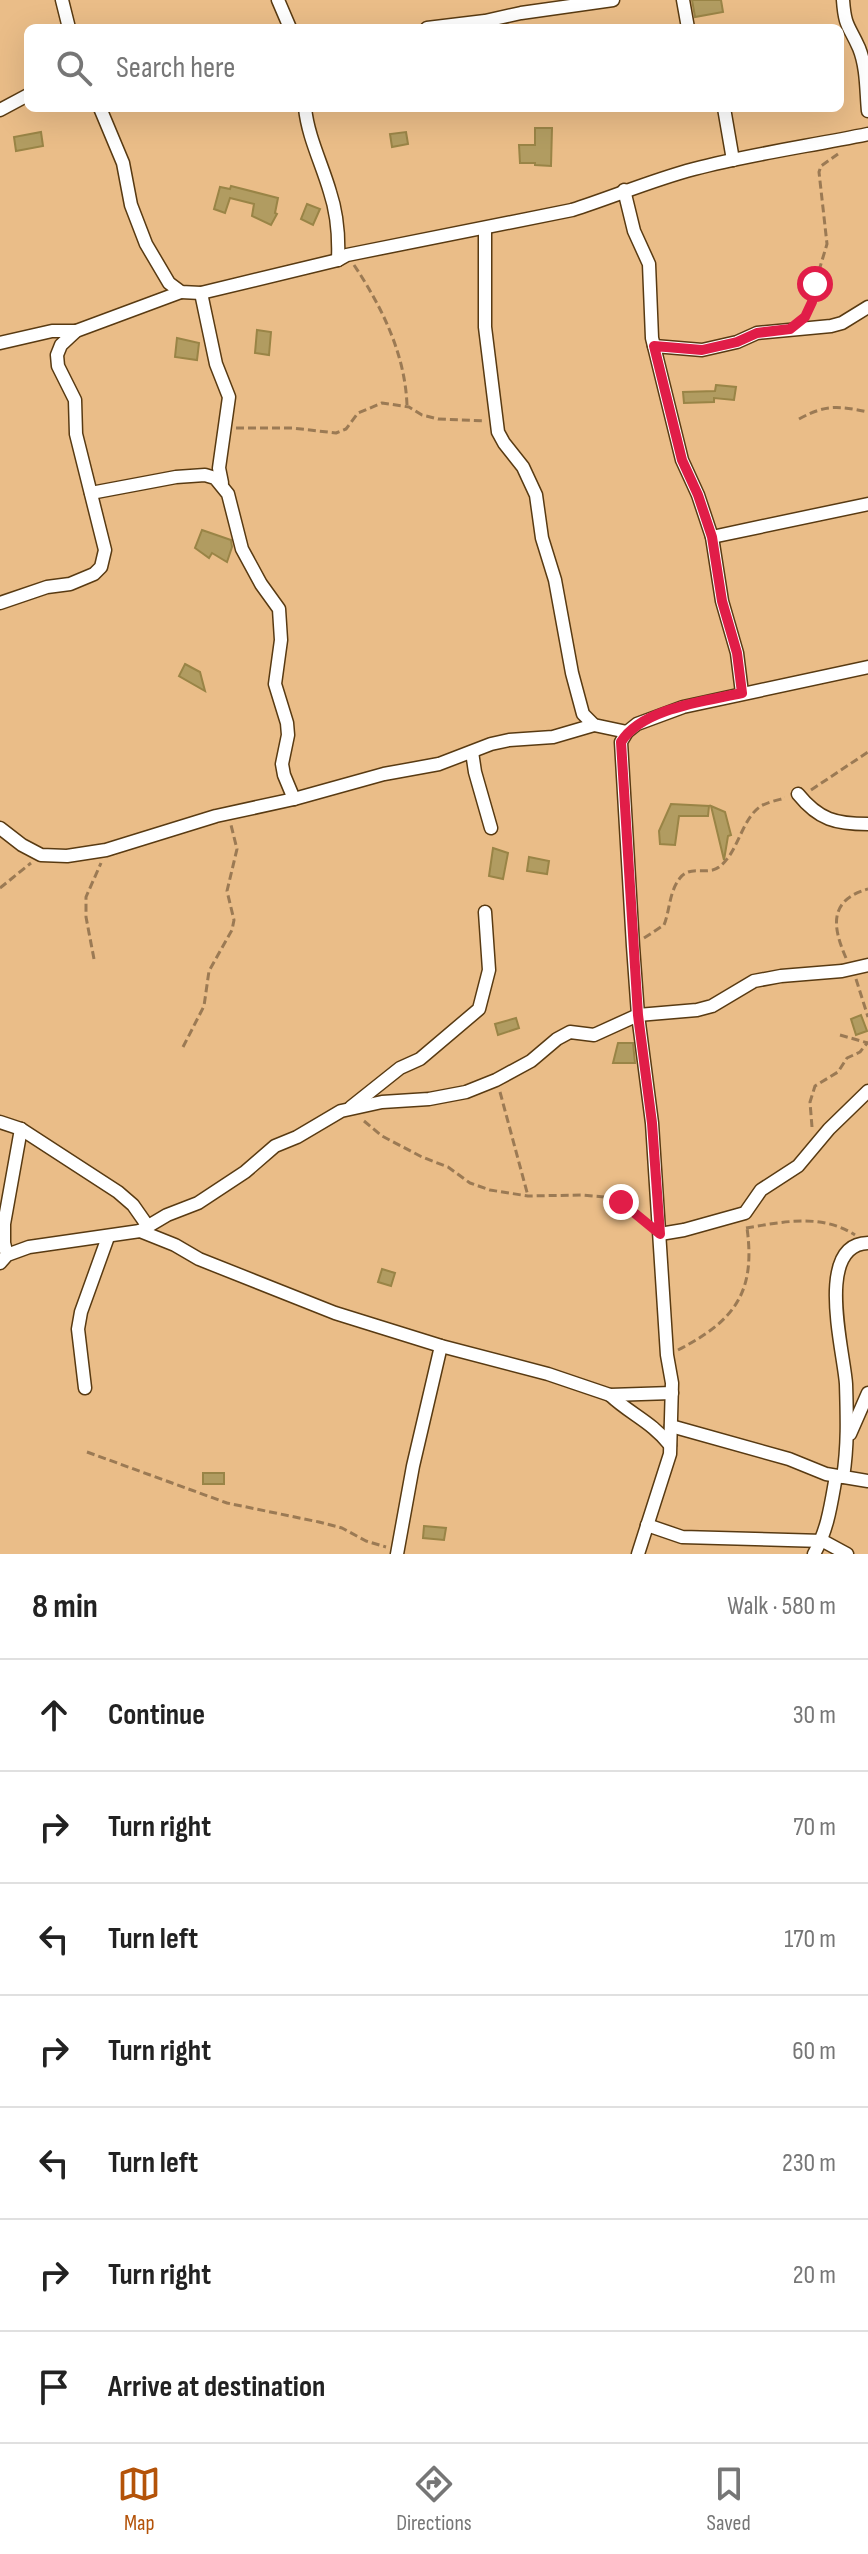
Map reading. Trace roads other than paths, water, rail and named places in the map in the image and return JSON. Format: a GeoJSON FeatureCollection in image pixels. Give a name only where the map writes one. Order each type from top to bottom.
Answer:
{"type":"FeatureCollection","features":[{"type":"Feature","properties":{"kind":"street"},"geometry":{"type":"LineString","coordinates":[[62,0],[68,24]]}},
{"type":"Feature","properties":{"kind":"street"},"geometry":{"type":"LineString","coordinates":[[278,0],[288,24]]}},
{"type":"Feature","properties":{"kind":"street"},"geometry":{"type":"LineString","coordinates":[[460,24],[613,0]]}},
{"type":"Feature","properties":{"kind":"street"},"geometry":{"type":"LineString","coordinates":[[683,0],[687,24]]}},
{"type":"Feature","properties":{"kind":"street"},"geometry":{"type":"LineString","coordinates":[[843,0],[847,28],[862,59],[868,111]]}},
{"type":"Feature","properties":{"kind":"street"},"geometry":{"type":"LineString","coordinates":[[0,110],[24,97]]}},
{"type":"Feature","properties":{"kind":"street"},"geometry":{"type":"LineString","coordinates":[[102,112],[123,163],[137,225],[169,283],[181,292]]}},
{"type":"Feature","properties":{"kind":"street"},"geometry":{"type":"LineString","coordinates":[[306,112],[331,195],[343,257]]}},
{"type":"Feature","properties":{"kind":"street"},"geometry":{"type":"LineString","coordinates":[[724,112],[733,160]]}},
{"type":"Feature","properties":{"kind":"street"},"geometry":{"type":"LineString","coordinates":[[0,343],[52,331],[76,331],[181,292],[201,293],[343,257],[572,210],[624,190],[733,160],[868,134]]}},
{"type":"Feature","properties":{"kind":"street"},"geometry":{"type":"LineString","coordinates":[[624,190],[634,231],[649,264],[650,330],[682,460],[712,537],[722,601],[737,653],[742,693]]}},
{"type":"Feature","properties":{"kind":"street"},"geometry":{"type":"LineString","coordinates":[[485,228],[485,327],[496,423],[504,443],[523,467],[536,495],[542,538],[555,580],[572,673],[583,714],[594,725]]}},
{"type":"Feature","properties":{"kind":"street"},"geometry":{"type":"LineString","coordinates":[[201,293],[216,364],[229,397],[219,468],[223,486]]}},
{"type":"Feature","properties":{"kind":"street"},"geometry":{"type":"LineString","coordinates":[[654,346],[702,350],[737,342],[757,333],[831,326],[868,307]]}},
{"type":"Feature","properties":{"kind":"street"},"geometry":{"type":"LineString","coordinates":[[0,603],[47,587],[70,584],[94,574],[101,567],[105,550],[76,434],[75,400],[58,366],[57,355],[61,345],[76,331]]}},
{"type":"Feature","properties":{"kind":"street"},"geometry":{"type":"LineString","coordinates":[[91,493],[176,477],[205,475],[215,478],[223,486],[228,494],[242,549],[279,609],[281,640],[275,684],[287,723],[284,775],[294,799]]}},
{"type":"Feature","properties":{"kind":"street"},"geometry":{"type":"LineString","coordinates":[[712,537],[868,504]]}},
{"type":"Feature","properties":{"kind":"street"},"geometry":{"type":"LineString","coordinates":[[638,1554],[670,1454],[672,1393],[652,1123],[638,1015],[621,742],[627,732],[655,716],[742,693],[868,667]]}},
{"type":"Feature","properties":{"kind":"street"},"geometry":{"type":"LineString","coordinates":[[0,828],[41,855],[67,856],[106,850],[229,814],[384,774],[439,764],[509,740],[553,737],[594,725],[627,732]]}},
{"type":"Feature","properties":{"kind":"street"},"geometry":{"type":"LineString","coordinates":[[472,752],[491,828]]}},
{"type":"Feature","properties":{"kind":"street"},"geometry":{"type":"LineString","coordinates":[[798,794],[819,816],[868,824]]}},
{"type":"Feature","properties":{"kind":"street"},"geometry":{"type":"LineString","coordinates":[[21,1129],[4,1224],[3,1259],[29,1247],[108,1237],[144,1228],[198,1203],[245,1172],[275,1146],[349,1109],[393,1073],[420,1059],[479,1009],[489,970],[485,912]]}},
{"type":"Feature","properties":{"kind":"street"},"geometry":{"type":"LineString","coordinates":[[349,1109],[466,1092],[531,1061],[570,1032],[594,1035],[638,1015],[712,1006],[754,981],[868,965]]}},
{"type":"Feature","properties":{"kind":"street"},"geometry":{"type":"LineString","coordinates":[[660,1234],[731,1219],[745,1213],[761,1190],[798,1166],[868,1091]]}},
{"type":"Feature","properties":{"kind":"street"},"geometry":{"type":"LineString","coordinates":[[0,1122],[21,1129],[118,1192],[133,1205],[144,1228],[199,1259],[335,1313],[441,1346],[548,1374],[610,1395],[672,1393]]}},
{"type":"Feature","properties":{"kind":"street"},"geometry":{"type":"LineString","coordinates":[[85,1388],[78,1329],[81,1312],[108,1237]]}},
{"type":"Feature","properties":{"kind":"street"},"geometry":{"type":"LineString","coordinates":[[848,1439],[844,1354],[835,1306],[843,1257],[847,1249],[866,1243]]}},
{"type":"Feature","properties":{"kind":"street"},"geometry":{"type":"LineString","coordinates":[[397,1552],[441,1346]]}},
{"type":"Feature","properties":{"kind":"street"},"geometry":{"type":"LineString","coordinates":[[814,1554],[823,1541],[848,1439],[868,1393]]}},
{"type":"Feature","properties":{"kind":"street"},"geometry":{"type":"LineString","coordinates":[[610,1395],[620,1405],[657,1428],[670,1445]]}},
{"type":"Feature","properties":{"kind":"street"},"geometry":{"type":"LineString","coordinates":[[671,1426],[840,1476],[868,1481]]}},
{"type":"Feature","properties":{"kind":"street"},"geometry":{"type":"LineString","coordinates":[[647,1525],[682,1537],[823,1541],[847,1554]]}}]}
